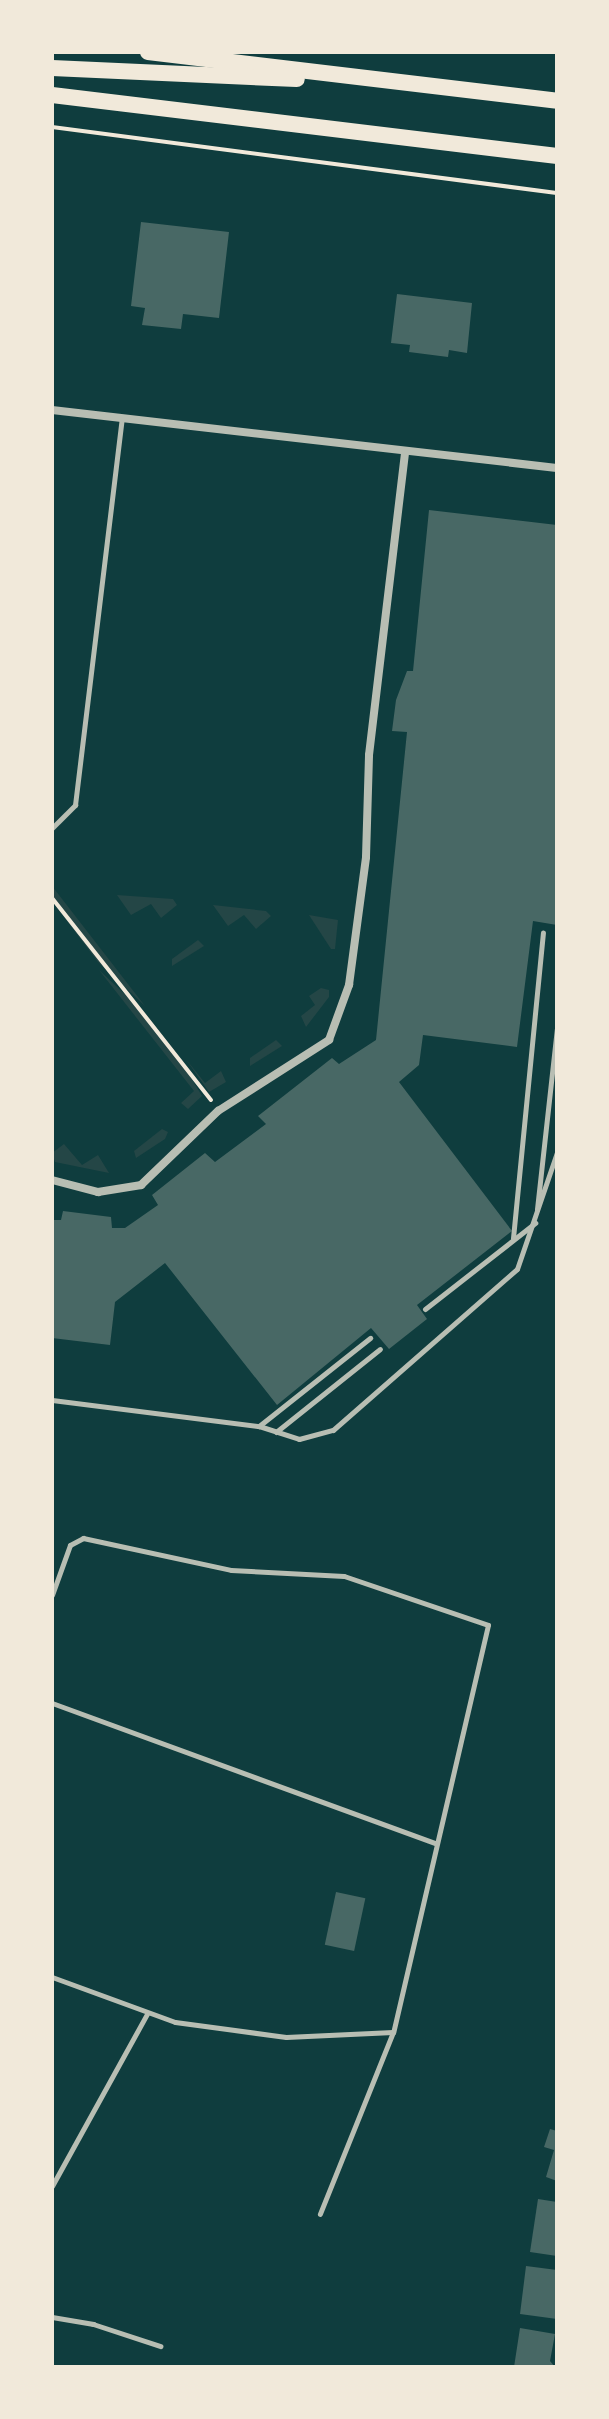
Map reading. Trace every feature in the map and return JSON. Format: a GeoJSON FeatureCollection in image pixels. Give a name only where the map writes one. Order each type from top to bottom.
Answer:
{"type":"FeatureCollection","features":[{"type":"Feature","properties":{"kind":"main road"},"geometry":{"type":"LineString","coordinates":[[148,52],[234,57],[371,79],[557,101]]}},
{"type":"Feature","properties":{"kind":"main road"},"geometry":{"type":"LineString","coordinates":[[52,68],[232,79],[371,79]]}},
{"type":"Feature","properties":{"kind":"main road"},"geometry":{"type":"LineString","coordinates":[[52,95],[557,156]]}},
{"type":"Feature","properties":{"kind":"street"},"geometry":{"type":"LineString","coordinates":[[52,410],[557,468]]}},
{"type":"Feature","properties":{"kind":"street"},"geometry":{"type":"LineString","coordinates":[[52,1180],[98,1192],[141,1185],[218,1111],[329,1040],[349,985],[405,451]]}},
{"type":"Feature","properties":{"kind":"lane"},"geometry":{"type":"LineString","coordinates":[[52,828],[75,805],[122,418]]}},
{"type":"Feature","properties":{"kind":"lane"},"geometry":{"type":"LineString","coordinates":[[513,1239],[543,932]]}},
{"type":"Feature","properties":{"kind":"lane"},"geometry":{"type":"LineString","coordinates":[[425,1309],[535,1222],[557,1029]]}},
{"type":"Feature","properties":{"kind":"lane"},"geometry":{"type":"LineString","coordinates":[[52,1399],[259,1426],[299,1439],[333,1430],[517,1269],[557,1152]]}},
{"type":"Feature","properties":{"kind":"lane"},"geometry":{"type":"LineString","coordinates":[[259,1426],[370,1338]]}},
{"type":"Feature","properties":{"kind":"lane"},"geometry":{"type":"LineString","coordinates":[[276,1432],[380,1349]]}},
{"type":"Feature","properties":{"kind":"lane"},"geometry":{"type":"LineString","coordinates":[[52,1595],[70,1545],[83,1538],[231,1570],[344,1576],[488,1625],[460,1758],[435,1843],[393,2032],[367,2108],[320,2214]]}},
{"type":"Feature","properties":{"kind":"lane"},"geometry":{"type":"LineString","coordinates":[[52,1703],[435,1843]]}},
{"type":"Feature","properties":{"kind":"lane"},"geometry":{"type":"LineString","coordinates":[[52,1977],[147,2014],[286,2037],[393,2032]]}},
{"type":"Feature","properties":{"kind":"lane"},"geometry":{"type":"LineString","coordinates":[[52,2186],[147,2014]]}},
{"type":"Feature","properties":{"kind":"lane"},"geometry":{"type":"LineString","coordinates":[[52,2317],[93,2324],[160,2346]]}},
{"type":"Feature","properties":{"kind":"path"},"geometry":{"type":"LineString","coordinates":[[52,127],[557,193]]}},
{"type":"Feature","properties":{"kind":"path"},"geometry":{"type":"LineString","coordinates":[[52,898],[155,1024],[218,1111]]}},
{"type":"Feature","properties":{"kind":"shaded area"},"geometry":{"type":"Polygon","coordinates":[[[52,886],[145,1006],[98,962],[52,901],[52,886]]]}},
{"type":"Feature","properties":{"kind":"shaded area"},"geometry":{"type":"Polygon","coordinates":[[[117,895],[173,899],[177,905],[161,918],[151,904],[131,915],[117,895]]]}},
{"type":"Feature","properties":{"kind":"shaded area"},"geometry":{"type":"Polygon","coordinates":[[[213,905],[266,911],[271,916],[256,929],[244,915],[228,926],[213,905]]]}},
{"type":"Feature","properties":{"kind":"shaded area"},"geometry":{"type":"Polygon","coordinates":[[[309,915],[338,920],[335,949],[331,949],[309,915]]]}},
{"type":"Feature","properties":{"kind":"shaded area"},"geometry":{"type":"Polygon","coordinates":[[[198,940],[204,946],[172,966],[172,959],[198,940]]]}},
{"type":"Feature","properties":{"kind":"shaded area"},"geometry":{"type":"Polygon","coordinates":[[[99,970],[146,1014],[176,1053],[202,1096],[188,1109],[181,1103],[194,1091],[99,970]]]}},
{"type":"Feature","properties":{"kind":"shaded area"},"geometry":{"type":"Polygon","coordinates":[[[321,988],[329,990],[329,997],[306,1027],[301,1016],[315,1005],[309,996],[321,988]]]}},
{"type":"Feature","properties":{"kind":"shaded area"},"geometry":{"type":"Polygon","coordinates":[[[276,1040],[282,1046],[250,1066],[250,1058],[276,1040]]]}},
{"type":"Feature","properties":{"kind":"shaded area"},"geometry":{"type":"Polygon","coordinates":[[[185,1058],[205,1083],[221,1071],[226,1082],[209,1092],[185,1058]]]}},
{"type":"Feature","properties":{"kind":"shaded area"},"geometry":{"type":"Polygon","coordinates":[[[162,1129],[168,1132],[165,1139],[136,1158],[134,1151],[162,1129]]]}},
{"type":"Feature","properties":{"kind":"shaded area"},"geometry":{"type":"Polygon","coordinates":[[[64,1144],[82,1165],[98,1155],[109,1173],[55,1162],[52,1153],[64,1144]]]}},
{"type":"Feature","properties":{"kind":"building"},"geometry":{"type":"Polygon","coordinates":[[[141,222],[229,232],[219,318],[183,314],[181,329],[142,325],[145,308],[131,306],[141,222]]]}},
{"type":"Feature","properties":{"kind":"building"},"geometry":{"type":"Polygon","coordinates":[[[397,294],[472,303],[467,353],[449,350],[448,357],[409,352],[410,345],[391,343],[397,294]]]}},
{"type":"Feature","properties":{"kind":"building"},"geometry":{"type":"Polygon","coordinates":[[[429,510],[557,525],[557,925],[533,921],[517,1047],[423,1035],[419,1065],[399,1082],[512,1231],[417,1305],[427,1319],[389,1349],[371,1328],[277,1405],[165,1263],[115,1302],[110,1345],[52,1338],[52,1220],[61,1220],[63,1211],[111,1217],[112,1228],[125,1228],[158,1205],[152,1195],[205,1153],[215,1162],[266,1124],[258,1116],[332,1058],[339,1064],[376,1040],[407,732],[392,731],[396,700],[407,671],[413,671],[429,510]]]}},
{"type":"Feature","properties":{"kind":"building"},"geometry":{"type":"Polygon","coordinates":[[[336,1892],[365,1898],[354,1951],[325,1945],[336,1892]]]}},
{"type":"Feature","properties":{"kind":"building"},"geometry":{"type":"Polygon","coordinates":[[[550,2129],[557,2131],[557,2181],[546,2177],[554,2150],[544,2147],[550,2129]]]}},
{"type":"Feature","properties":{"kind":"building"},"geometry":{"type":"Polygon","coordinates":[[[538,2199],[557,2202],[557,2256],[530,2252],[538,2199]]]}},
{"type":"Feature","properties":{"kind":"building"},"geometry":{"type":"Polygon","coordinates":[[[526,2266],[557,2270],[557,2319],[520,2314],[526,2266]]]}},
{"type":"Feature","properties":{"kind":"building"},"geometry":{"type":"Polygon","coordinates":[[[520,2328],[555,2334],[550,2361],[555,2367],[514,2367],[520,2328]]]}}]}
